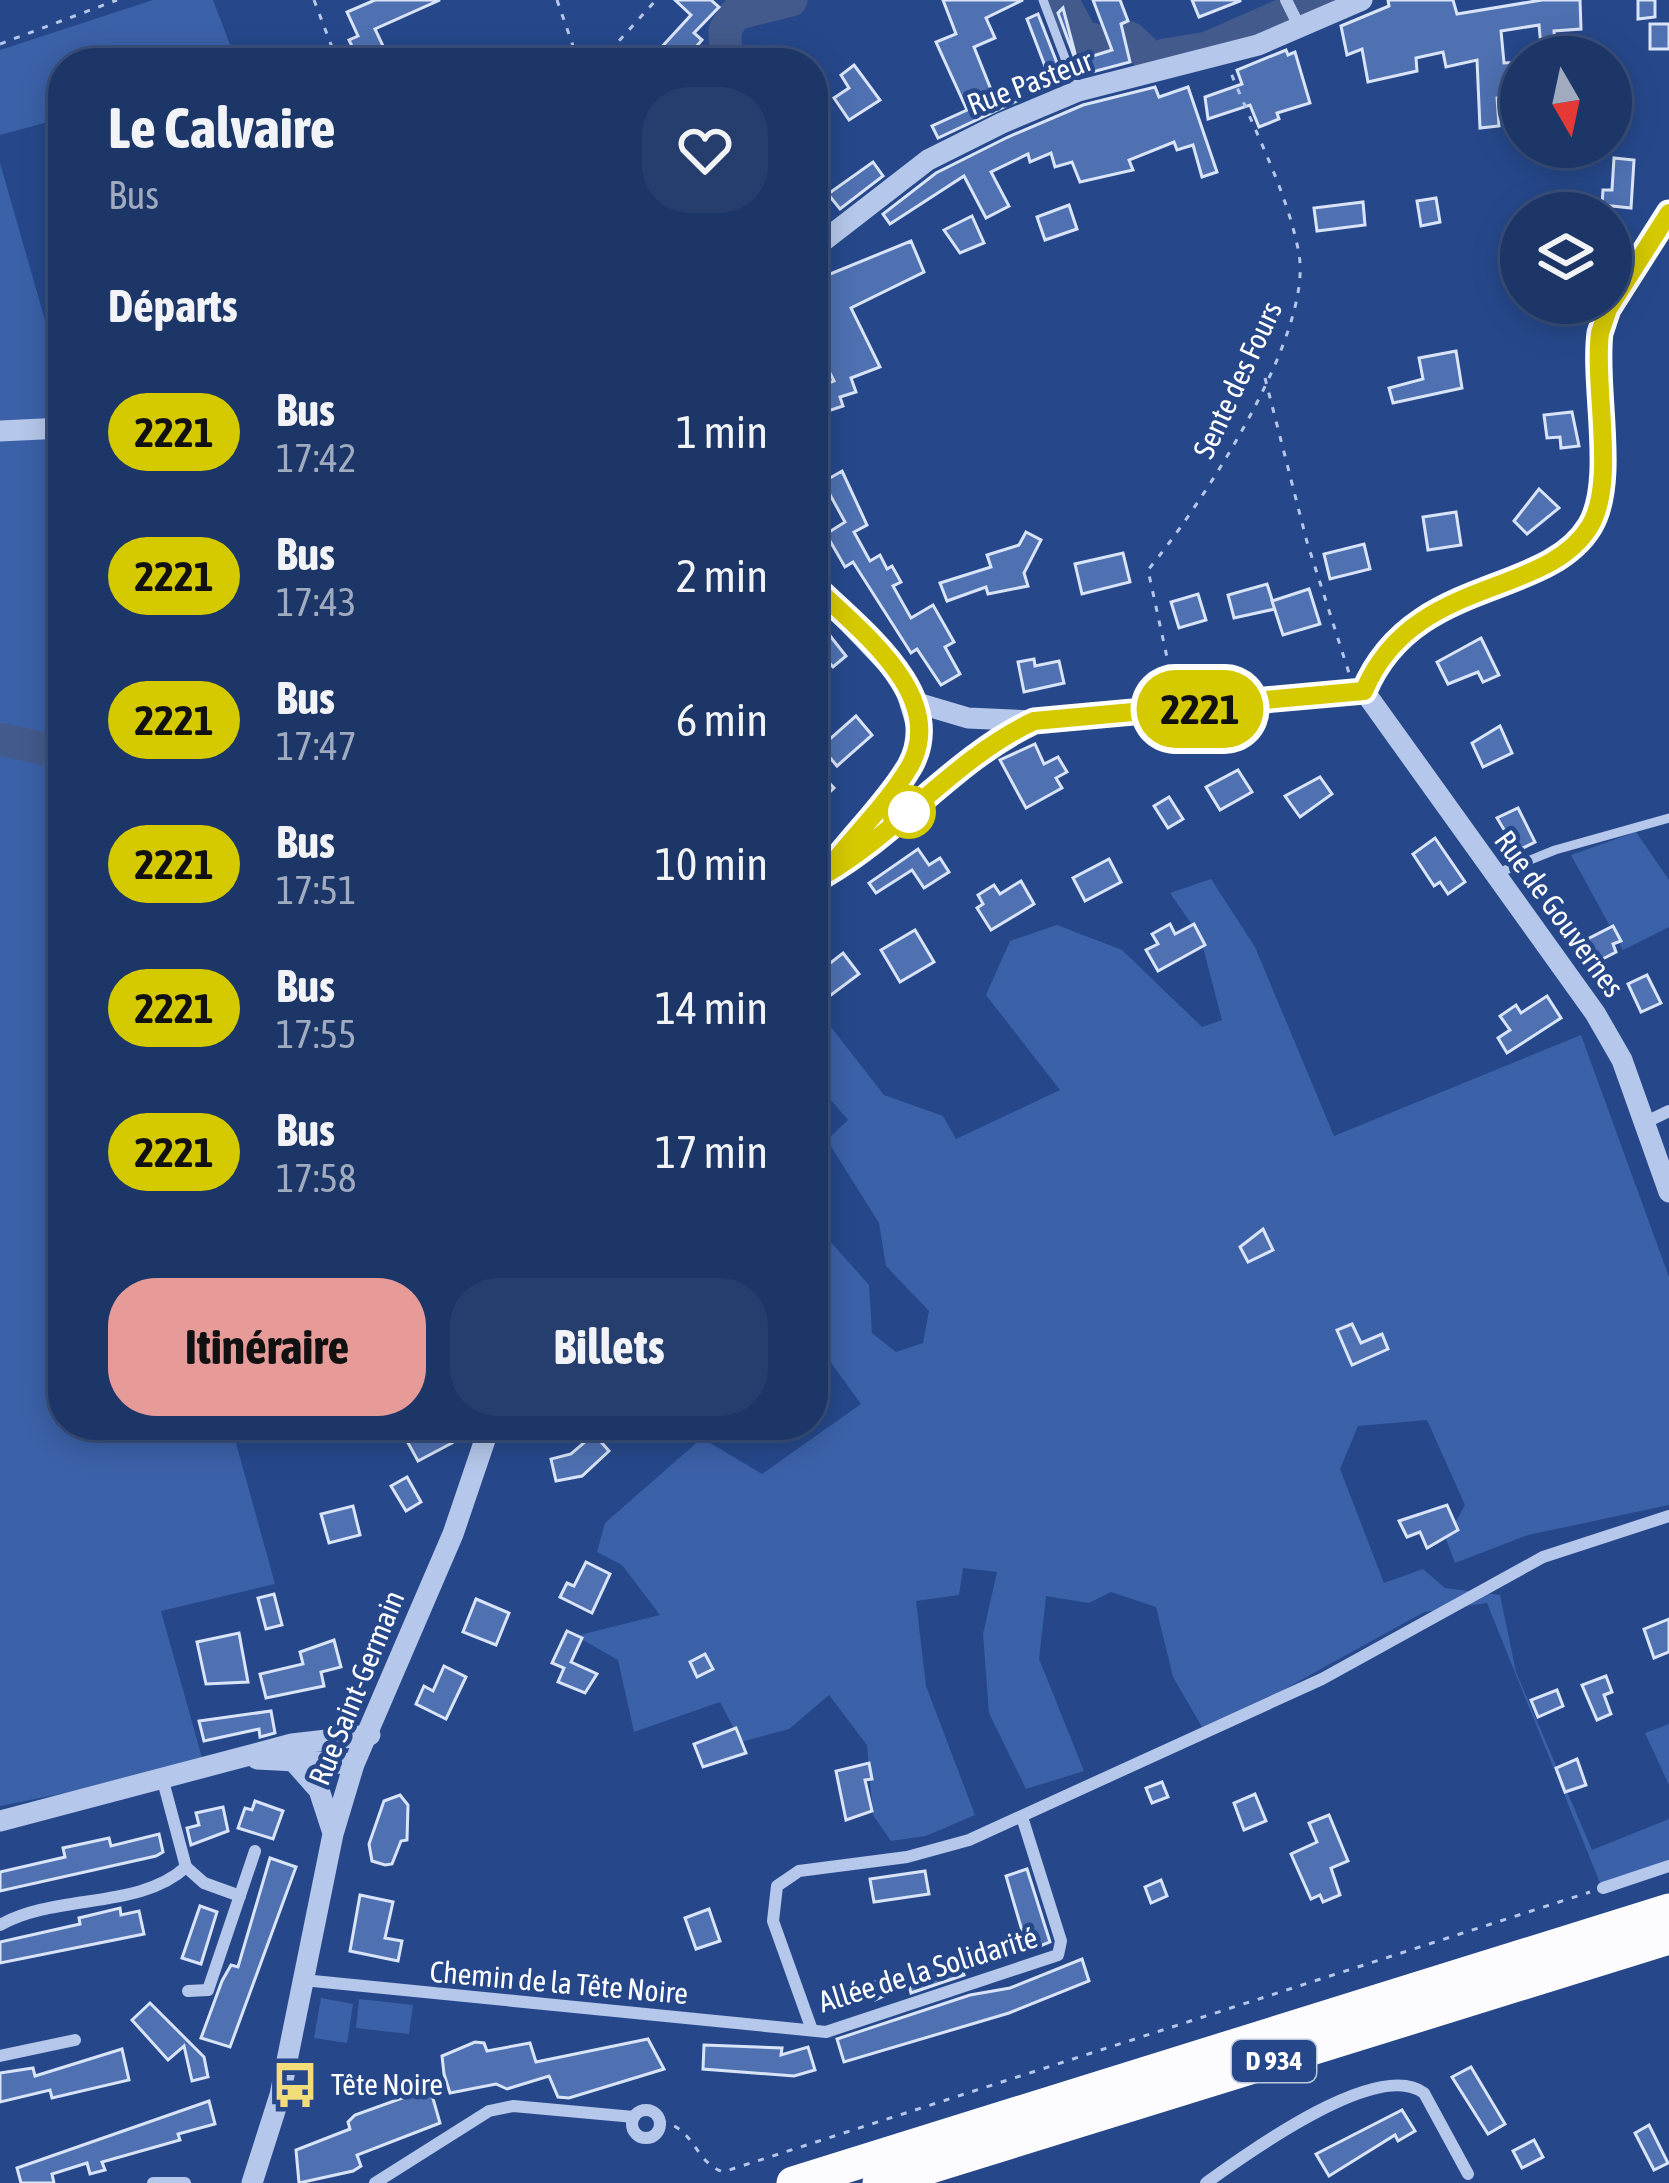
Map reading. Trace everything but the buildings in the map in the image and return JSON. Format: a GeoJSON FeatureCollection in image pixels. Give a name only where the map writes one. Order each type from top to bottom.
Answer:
{"type":"FeatureCollection","features":[{"type":"Feature","properties":{"kind":"highway","name":"D 934"},"geometry":{"type":"LineString","coordinates":[[793,2183],[1669,1910]]}},
{"type":"Feature","properties":{"kind":"highway","name":"D 934"},"geometry":{"type":"LineString","coordinates":[[879,2183],[1669,1938]]}},
{"type":"Feature","properties":{"kind":"street","name":"Rue Pasteur"},"geometry":{"type":"LineString","coordinates":[[828,238],[944,151],[1078,91],[1225,56],[1293,13],[1362,0]]}},
{"type":"Feature","properties":{"kind":"street"},"geometry":{"type":"LineString","coordinates":[[914,702],[968,718],[1034,721],[1083,713],[1179,710],[1359,692],[1391,646],[1423,618],[1530,571],[1590,527],[1602,490],[1600,333],[1608,309],[1669,212]]}},
{"type":"Feature","properties":{"kind":"street"},"geometry":{"type":"LineString","coordinates":[[0,431],[48,429]]}},
{"type":"Feature","properties":{"kind":"street"},"geometry":{"type":"LineString","coordinates":[[828,600],[884,656],[914,702],[919,733],[911,764],[828,870]]}},
{"type":"Feature","properties":{"kind":"street","name":"Rue de Gouvernes"},"geometry":{"type":"LineString","coordinates":[[1359,692],[1595,1013],[1622,1060],[1669,1192]]}},
{"type":"Feature","properties":{"kind":"street"},"geometry":{"type":"LineString","coordinates":[[828,875],[987,746],[1034,721]]}},
{"type":"Feature","properties":{"kind":"street"},"geometry":{"type":"LineString","coordinates":[[1644,1123],[1669,1111]]}},
{"type":"Feature","properties":{"kind":"street","name":"Rue Saint-Germain"},"geometry":{"type":"LineString","coordinates":[[252,2183],[280,2095],[333,1834],[354,1764],[453,1534],[485,1440]]}},
{"type":"Feature","properties":{"kind":"street"},"geometry":{"type":"LineString","coordinates":[[812,2030],[773,1921],[778,1886],[799,1871],[908,1857],[1022,1817],[1322,1679],[1543,1557],[1669,1516]]}},
{"type":"Feature","properties":{"kind":"street"},"geometry":{"type":"LineString","coordinates":[[0,1821],[292,1744],[370,1735]]}},
{"type":"Feature","properties":{"kind":"street"},"geometry":{"type":"LineString","coordinates":[[250,1758],[354,1764]]}},
{"type":"Feature","properties":{"kind":"street"},"geometry":{"type":"LineString","coordinates":[[296,1764],[319,1790],[333,1834]]}},
{"type":"Feature","properties":{"kind":"street"},"geometry":{"type":"LineString","coordinates":[[163,1780],[186,1867],[204,1882],[239,1896]]}},
{"type":"Feature","properties":{"kind":"street","name":"Allée de la Solidarité"},"geometry":{"type":"LineString","coordinates":[[812,2030],[864,2020],[1058,1954],[1061,1941],[1022,1817]]}},
{"type":"Feature","properties":{"kind":"street"},"geometry":{"type":"LineString","coordinates":[[188,1991],[208,1990],[255,1851]]}},
{"type":"Feature","properties":{"kind":"street"},"geometry":{"type":"LineString","coordinates":[[1603,1888],[1669,1866]]}},
{"type":"Feature","properties":{"kind":"street"},"geometry":{"type":"LineString","coordinates":[[0,1925],[38,1907],[166,1886],[186,1867]]}},
{"type":"Feature","properties":{"kind":"street","name":"Chemin de la Tête Noire"},"geometry":{"type":"LineString","coordinates":[[302,1980],[812,2030]]}},
{"type":"Feature","properties":{"kind":"street"},"geometry":{"type":"LineString","coordinates":[[0,2056],[75,2040]]}},
{"type":"Feature","properties":{"kind":"street"},"geometry":{"type":"LineString","coordinates":[[1206,2183],[1306,2114],[1396,2086],[1415,2086],[1424,2093],[1468,2174]]}},
{"type":"Feature","properties":{"kind":"street"},"geometry":{"type":"LineString","coordinates":[[375,2183],[489,2111],[513,2106],[634,2117],[646,2110],[660,2121],[657,2134],[644,2138],[634,2130],[634,2117]]}},
{"type":"Feature","properties":{"kind":"street"},"geometry":{"type":"LineString","coordinates":[[153,2183],[185,2183]]}},
{"type":"Feature","properties":{"kind":"lane"},"geometry":{"type":"LineString","coordinates":[[1043,0],[1078,91]]}},
{"type":"Feature","properties":{"kind":"lane"},"geometry":{"type":"LineString","coordinates":[[1493,874],[1555,850],[1669,818]]}},
{"type":"Feature","properties":{"kind":"path"},"geometry":{"type":"LineString","coordinates":[[0,44],[117,0]]}},
{"type":"Feature","properties":{"kind":"path"},"geometry":{"type":"LineString","coordinates":[[314,0],[331,48]]}},
{"type":"Feature","properties":{"kind":"path"},"geometry":{"type":"LineString","coordinates":[[557,0],[574,48]]}},
{"type":"Feature","properties":{"kind":"path"},"geometry":{"type":"LineString","coordinates":[[613,48],[656,0]]}},
{"type":"Feature","properties":{"kind":"path","name":"Sente des Fours"},"geometry":{"type":"LineString","coordinates":[[1179,710],[1148,570],[1191,518],[1299,304],[1299,254],[1225,56]]}},
{"type":"Feature","properties":{"kind":"path"},"geometry":{"type":"LineString","coordinates":[[1265,378],[1307,542],[1359,692]]}},
{"type":"Feature","properties":{"kind":"path"},"geometry":{"type":"LineString","coordinates":[[660,2121],[690,2134],[704,2162],[723,2172],[1603,1888]]}},
{"type":"Feature","properties":{"kind":"shaded area"},"geometry":{"type":"Polygon","coordinates":[[[153,0],[213,0],[231,48],[48,48],[48,122],[0,135],[0,50],[153,0]]]}},
{"type":"Feature","properties":{"kind":"shaded area"},"geometry":{"type":"Polygon","coordinates":[[[0,163],[48,331],[48,1440],[235,1440],[275,1584],[161,1611],[204,1765],[0,1806],[0,163]]]}},
{"type":"Feature","properties":{"kind":"shaded area"},"geometry":{"type":"Polygon","coordinates":[[[1636,832],[1669,880],[1669,927],[1623,950],[1571,855],[1636,832]]]}},
{"type":"Feature","properties":{"kind":"shaded area"},"geometry":{"type":"Polygon","coordinates":[[[1211,879],[1255,947],[1334,1136],[1581,1035],[1669,1277],[1669,1505],[1528,1535],[1455,1563],[1446,1539],[1465,1505],[1427,1420],[1358,1426],[1340,1469],[1384,1583],[1423,1569],[1445,1588],[1500,1595],[1516,1672],[1592,1850],[1669,1819],[1669,1861],[1600,1883],[1487,1603],[1424,1612],[1267,1699],[1202,1727],[1173,1677],[1156,1607],[1111,1592],[1089,1603],[1046,1596],[1039,1659],[1084,1771],[1026,1789],[989,1713],[983,1634],[997,1572],[963,1568],[959,1595],[916,1601],[926,1686],[975,1815],[926,1836],[891,1841],[873,1815],[867,1745],[829,1695],[789,1729],[741,1742],[720,1702],[634,1732],[618,1660],[576,1636],[660,1615],[622,1565],[597,1552],[605,1523],[700,1440],[762,1474],[810,1440],[828,1440],[828,1427],[861,1404],[828,1359],[828,1239],[869,1285],[872,1333],[896,1352],[923,1343],[929,1311],[886,1266],[879,1223],[828,1142],[848,1120],[828,1097],[828,1023],[884,1095],[943,1116],[956,1139],[1060,1090],[986,995],[1010,941],[1057,925],[1122,950],[1202,1027],[1222,1020],[1200,936],[1170,893],[1211,879]]]}},
{"type":"Feature","properties":{"kind":"shaded area"},"geometry":{"type":"Polygon","coordinates":[[[1669,1724],[1669,1785],[1645,1733],[1669,1724]]]}},
{"type":"Feature","properties":{"kind":"shaded area"},"geometry":{"type":"Polygon","coordinates":[[[321,1998],[353,2004],[347,2043],[314,2038],[321,1998]]]}},
{"type":"Feature","properties":{"kind":"shaded area"},"geometry":{"type":"Polygon","coordinates":[[[359,1999],[413,2005],[409,2034],[356,2028],[359,1999]]]}},
{"type":"Feature","properties":{"kind":"waterway"},"geometry":{"type":"LineString","coordinates":[[726,48],[725,30],[735,14],[791,0]]}},
{"type":"Feature","properties":{"kind":"waterway"},"geometry":{"type":"LineString","coordinates":[[1062,0],[1082,37],[1106,43],[1130,38],[1151,58]]}},
{"type":"Feature","properties":{"kind":"waterway"},"geometry":{"type":"LineString","coordinates":[[1165,55],[1207,48],[1317,0]]}},
{"type":"Feature","properties":{"kind":"waterway"},"geometry":{"type":"LineString","coordinates":[[0,739],[48,750]]}},
{"type":"Feature","properties":{"kind":"bus line","name":"2221"},"geometry":{"type":"LineString","coordinates":[[828,873],[851,860],[987,746],[1034,721],[1083,713],[1319,699],[1364,691],[1372,670],[1391,646],[1423,618],[1463,596],[1530,571],[1565,550],[1590,527],[1602,490],[1596,359],[1600,333],[1608,309],[1669,213]]}},
{"type":"Feature","properties":{"kind":"bus line","name":"2221"},"geometry":{"type":"LineString","coordinates":[[828,600],[903,680],[914,702],[919,733],[911,764],[828,869]]}},
{"type":"Feature","properties":{"kind":"place","name":"Tête Noire"},"geometry":{"type":"Point","coordinates":[295,2085]}}]}
